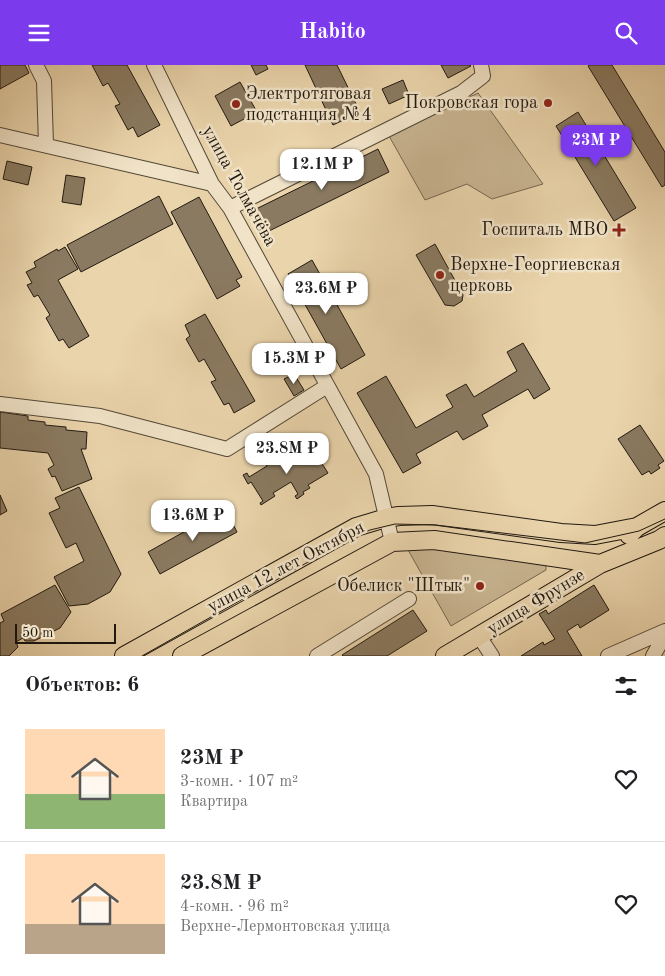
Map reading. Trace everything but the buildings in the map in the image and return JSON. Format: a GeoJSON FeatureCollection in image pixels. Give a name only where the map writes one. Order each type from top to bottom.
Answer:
{"type":"FeatureCollection","features":[{"type":"Feature","properties":{"kind":"main road","name":"улица Фрунзе"},"geometry":{"type":"LineString","coordinates":[[600,564],[637,527],[665,511]]}},
{"type":"Feature","properties":{"kind":"main road","name":"улица 12 лет Октября"},"geometry":{"type":"LineString","coordinates":[[124,656],[356,527],[386,518],[432,515],[561,533],[595,535],[637,527]]}},
{"type":"Feature","properties":{"kind":"main road","name":"улица Фрунзе"},"geometry":{"type":"LineString","coordinates":[[445,656],[600,564],[665,536]]}},
{"type":"Feature","properties":{"kind":"main road","name":"улица 12 лет Октября"},"geometry":{"type":"LineString","coordinates":[[182,656],[392,542],[434,540],[600,564]]}},
{"type":"Feature","properties":{"kind":"street"},"geometry":{"type":"LineString","coordinates":[[36,65],[44,81],[46,145]]}},
{"type":"Feature","properties":{"kind":"street","name":"улица Толмачёва"},"geometry":{"type":"LineString","coordinates":[[154,65],[212,184],[230,208],[376,474],[392,542]]}},
{"type":"Feature","properties":{"kind":"street"},"geometry":{"type":"LineString","coordinates":[[230,208],[461,93],[482,71]]}},
{"type":"Feature","properties":{"kind":"street"},"geometry":{"type":"LineString","coordinates":[[0,135],[212,184]]}},
{"type":"Feature","properties":{"kind":"street"},"geometry":{"type":"LineString","coordinates":[[0,404],[100,416],[227,449],[327,385]]}},
{"type":"Feature","properties":{"kind":"street"},"geometry":{"type":"LineString","coordinates":[[318,656],[409,599]]}},
{"type":"Feature","properties":{"kind":"street"},"geometry":{"type":"LineString","coordinates":[[608,656],[665,631]]}},
{"type":"Feature","properties":{"kind":"street"},"geometry":{"type":"LineString","coordinates":[[653,656],[665,635]]}},
{"type":"Feature","properties":{"kind":"street"},"geometry":{"type":"LineString","coordinates":[[480,636],[492,656]]}},
{"type":"Feature","properties":{"kind":"shaded area"},"geometry":{"type":"Polygon","coordinates":[[[478,93],[543,184],[492,199],[467,184],[425,200],[389,136],[478,93]]]}},
{"type":"Feature","properties":{"kind":"shaded area"},"geometry":{"type":"Polygon","coordinates":[[[399,534],[546,559],[546,570],[451,626],[399,534]]]}},
{"type":"Feature","properties":{"kind":"tram line"},"geometry":{"type":"LineString","coordinates":[[142,656],[347,540],[370,530],[395,524],[436,525],[585,543],[639,531],[665,519]]}},
{"type":"Feature","properties":{"kind":"place","name":"Покровская гора"},"geometry":{"type":"Point","coordinates":[548,103]}},
{"type":"Feature","properties":{"kind":"place","name":"Электротяговая подстанция №4"},"geometry":{"type":"Point","coordinates":[236,104]}},
{"type":"Feature","properties":{"kind":"place","name":"Госпиталь МВО"},"geometry":{"type":"Point","coordinates":[619,230]}},
{"type":"Feature","properties":{"kind":"place","name":"Верхне-Георгиевская церковь"},"geometry":{"type":"Point","coordinates":[440,275]}},
{"type":"Feature","properties":{"kind":"place","name":"Обелиск \"Штык\""},"geometry":{"type":"Point","coordinates":[480,586]}}]}
